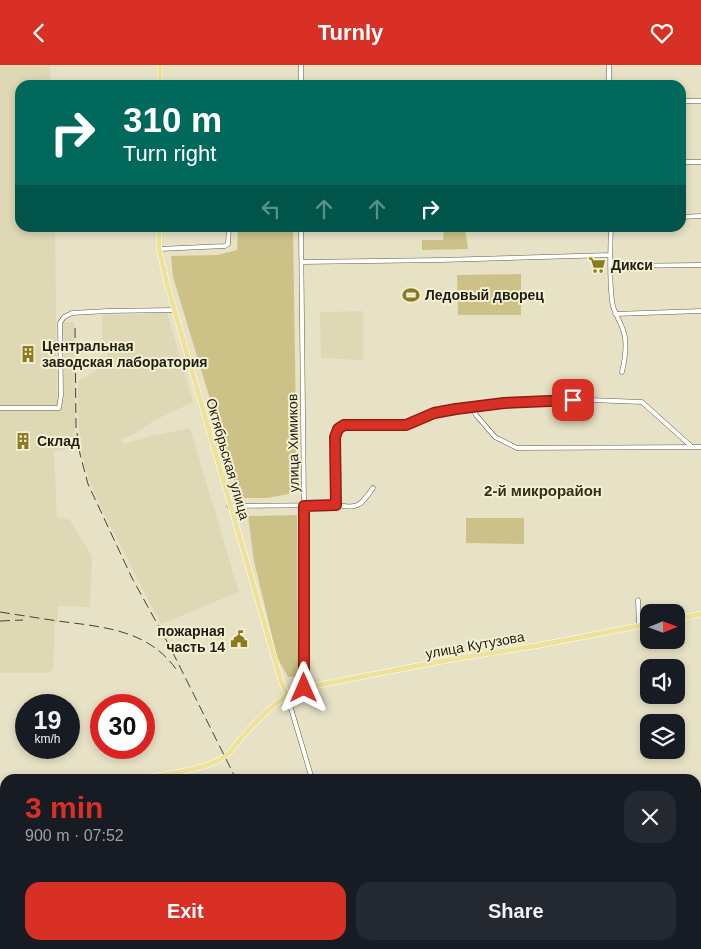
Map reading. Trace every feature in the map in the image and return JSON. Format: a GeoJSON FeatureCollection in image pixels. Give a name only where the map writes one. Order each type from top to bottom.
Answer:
{"type":"FeatureCollection","features":[{"type":"Feature","properties":{"kind":"main road"},"geometry":{"type":"LineString","coordinates":[[160,65],[160,80]]}},
{"type":"Feature","properties":{"kind":"main road","name":"Октябрьская улица"},"geometry":{"type":"LineString","coordinates":[[158,232],[159,249],[174,310],[281,681],[287,695]]}},
{"type":"Feature","properties":{"kind":"main road"},"geometry":{"type":"LineString","coordinates":[[685,617],[701,614]]}},
{"type":"Feature","properties":{"kind":"main road","name":"улица Кутузова"},"geometry":{"type":"LineString","coordinates":[[165,774],[211,764],[224,756],[270,710],[294,691],[453,659],[535,646],[639,626]]}},
{"type":"Feature","properties":{"kind":"street"},"geometry":{"type":"LineString","coordinates":[[301,65],[301,80]]}},
{"type":"Feature","properties":{"kind":"street"},"geometry":{"type":"LineString","coordinates":[[609,65],[609,80]]}},
{"type":"Feature","properties":{"kind":"street"},"geometry":{"type":"LineString","coordinates":[[686,101],[701,101]]}},
{"type":"Feature","properties":{"kind":"street"},"geometry":{"type":"LineString","coordinates":[[686,163],[701,162]]}},
{"type":"Feature","properties":{"kind":"street"},"geometry":{"type":"LineString","coordinates":[[686,217],[701,216]]}},
{"type":"Feature","properties":{"kind":"street"},"geometry":{"type":"LineString","coordinates":[[159,249],[225,246],[228,244],[228,232]]}},
{"type":"Feature","properties":{"kind":"street","name":"улица Химиков"},"geometry":{"type":"LineString","coordinates":[[302,232],[304,688]]}},
{"type":"Feature","properties":{"kind":"street"},"geometry":{"type":"LineString","coordinates":[[611,232],[612,303],[615,314],[624,331],[625,346],[622,372]]}},
{"type":"Feature","properties":{"kind":"street"},"geometry":{"type":"LineString","coordinates":[[302,262],[610,255]]}},
{"type":"Feature","properties":{"kind":"street"},"geometry":{"type":"LineString","coordinates":[[610,265],[701,265]]}},
{"type":"Feature","properties":{"kind":"street"},"geometry":{"type":"LineString","coordinates":[[0,408],[59,408],[61,395],[60,323],[64,317],[72,313],[174,310]]}},
{"type":"Feature","properties":{"kind":"street"},"geometry":{"type":"LineString","coordinates":[[615,314],[701,311]]}},
{"type":"Feature","properties":{"kind":"street"},"geometry":{"type":"LineString","coordinates":[[336,505],[335,437],[338,429],[344,425],[406,425],[434,413],[504,403],[580,400],[642,402],[692,447]]}},
{"type":"Feature","properties":{"kind":"street"},"geometry":{"type":"LineString","coordinates":[[472,407],[476,415],[495,437],[517,448],[701,447]]}},
{"type":"Feature","properties":{"kind":"street"},"geometry":{"type":"LineString","coordinates":[[230,506],[336,505],[355,507],[364,501],[373,488]]}},
{"type":"Feature","properties":{"kind":"street"},"geometry":{"type":"LineString","coordinates":[[638,600],[639,626]]}},
{"type":"Feature","properties":{"kind":"street"},"geometry":{"type":"LineString","coordinates":[[287,695],[311,774]]}},
{"type":"Feature","properties":{"kind":"shaded area"},"geometry":{"type":"Polygon","coordinates":[[[0,65],[50,65],[51,80],[15,80],[15,232],[55,232],[57,401],[64,400],[63,322],[74,322],[76,442],[65,443],[65,450],[54,451],[57,517],[70,520],[92,556],[90,607],[58,606],[58,623],[55,623],[53,670],[51,672],[0,673],[0,65]]]}},
{"type":"Feature","properties":{"kind":"shaded area"},"geometry":{"type":"Polygon","coordinates":[[[238,232],[293,232],[297,488],[289,494],[267,498],[240,498],[173,277],[171,256],[217,255],[237,250],[238,232]]]}},
{"type":"Feature","properties":{"kind":"shaded area"},"geometry":{"type":"Polygon","coordinates":[[[444,232],[466,232],[468,249],[422,250],[422,240],[443,240],[444,232]]]}},
{"type":"Feature","properties":{"kind":"shaded area"},"geometry":{"type":"Polygon","coordinates":[[[521,274],[521,315],[458,315],[457,275],[521,274]]]}},
{"type":"Feature","properties":{"kind":"shaded area"},"geometry":{"type":"Polygon","coordinates":[[[363,311],[363,360],[321,358],[320,312],[363,311]]]}},
{"type":"Feature","properties":{"kind":"shaded area"},"geometry":{"type":"Polygon","coordinates":[[[167,313],[193,402],[155,420],[136,433],[120,440],[125,444],[151,436],[190,428],[239,592],[161,624],[102,510],[88,477],[80,447],[78,381],[109,363],[102,336],[102,315],[167,313]]]}},
{"type":"Feature","properties":{"kind":"shaded area"},"geometry":{"type":"Polygon","coordinates":[[[297,515],[298,665],[297,677],[288,677],[277,657],[254,561],[248,516],[297,515]]]}},
{"type":"Feature","properties":{"kind":"shaded area"},"geometry":{"type":"Polygon","coordinates":[[[466,518],[524,518],[524,544],[466,543],[466,518]]]}},
{"type":"Feature","properties":{"kind":"railway"},"geometry":{"type":"LineString","coordinates":[[75,328],[76,426],[80,454],[88,484],[132,578],[170,647],[234,774]]}},
{"type":"Feature","properties":{"kind":"railway"},"geometry":{"type":"LineString","coordinates":[[0,612],[91,625],[123,632],[152,645],[176,669]]}},
{"type":"Feature","properties":{"kind":"railway"},"geometry":{"type":"LineString","coordinates":[[0,621],[23,620]]}},
{"type":"Feature","properties":{"kind":"place","name":"Дикси"},"geometry":{"type":"Point","coordinates":[597,265]}},
{"type":"Feature","properties":{"kind":"place","name":"Ледовый дворец"},"geometry":{"type":"Point","coordinates":[411,295]}},
{"type":"Feature","properties":{"kind":"place","name":"Центральная заводская лаборатория"},"geometry":{"type":"Point","coordinates":[28,354]}},
{"type":"Feature","properties":{"kind":"place","name":"Склад"},"geometry":{"type":"Point","coordinates":[23,441]}},
{"type":"Feature","properties":{"kind":"place","name":"пожарная часть 14"},"geometry":{"type":"Point","coordinates":[239,639]}},
{"type":"Feature","properties":{"kind":"district","name":"2-й микрорайон"},"geometry":{"type":"Point","coordinates":[543,491]}},
{"type":"Feature","properties":{"kind":"route"},"geometry":{"type":"LineString","coordinates":[[304,688],[304,506],[336,505],[335,437],[338,429],[344,425],[406,425],[434,413],[504,403],[573,400]]}}]}
